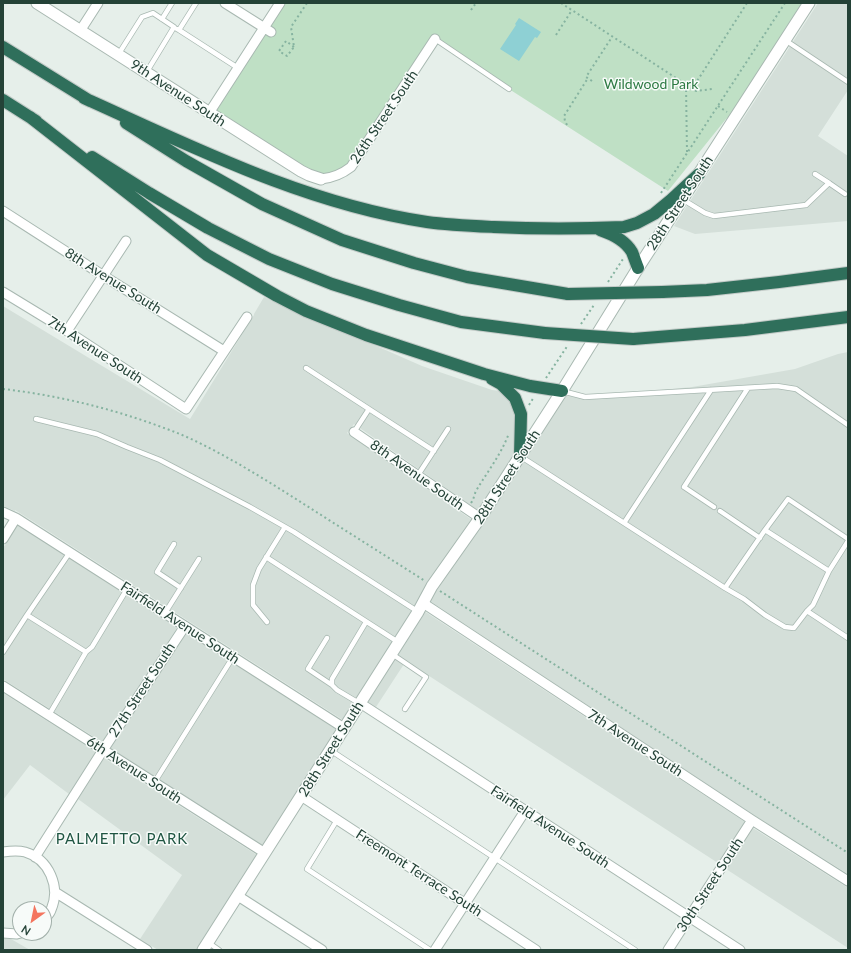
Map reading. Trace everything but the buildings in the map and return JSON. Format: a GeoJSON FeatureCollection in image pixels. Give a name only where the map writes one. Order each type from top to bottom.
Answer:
{"type":"FeatureCollection","features":[{"type":"Feature","properties":{"kind":"highway"},"geometry":{"type":"LineString","coordinates":[[3,47],[186,161],[262,204],[342,240],[414,263],[467,277],[568,294],[706,290],[848,273]]}},
{"type":"Feature","properties":{"kind":"highway"},"geometry":{"type":"LineString","coordinates":[[84,98],[256,174],[313,195],[352,206],[428,222],[540,229],[624,227],[637,223],[654,214],[698,174]]}},
{"type":"Feature","properties":{"kind":"highway"},"geometry":{"type":"LineString","coordinates":[[3,100],[149,193],[201,224],[269,259],[332,284],[461,322],[545,334],[633,339],[745,330],[848,317]]}},
{"type":"Feature","properties":{"kind":"highway"},"geometry":{"type":"LineString","coordinates":[[30,117],[207,255],[277,296],[306,311],[366,335],[484,374],[530,386],[562,391]]}},
{"type":"Feature","properties":{"kind":"highway"},"geometry":{"type":"LineString","coordinates":[[591,228],[606,232],[622,240],[631,251],[638,268]]}},
{"type":"Feature","properties":{"kind":"highway"},"geometry":{"type":"LineString","coordinates":[[484,374],[501,384],[515,398],[521,414],[520,456]]}},
{"type":"Feature","properties":{"kind":"street","name":"9th Avenue South"},"geometry":{"type":"LineString","coordinates":[[37,3],[301,171],[321,179]]}},
{"type":"Feature","properties":{"kind":"street"},"geometry":{"type":"LineString","coordinates":[[80,31],[98,3]]}},
{"type":"Feature","properties":{"kind":"street"},"geometry":{"type":"LineString","coordinates":[[225,3],[267,30]]}},
{"type":"Feature","properties":{"kind":"street"},"geometry":{"type":"LineString","coordinates":[[209,113],[238,68],[267,30],[280,3]]}},
{"type":"Feature","properties":{"kind":"street","name":"28th Street South"},"geometry":{"type":"LineString","coordinates":[[206,946],[391,654],[432,586],[480,518],[562,391],[682,199],[809,3]]}},
{"type":"Feature","properties":{"kind":"street","name":"26th Street South"},"geometry":{"type":"LineString","coordinates":[[321,179],[334,177],[351,167],[434,39]]}},
{"type":"Feature","properties":{"kind":"street","name":"8th Avenue South"},"geometry":{"type":"LineString","coordinates":[[3,211],[224,351]]}},
{"type":"Feature","properties":{"kind":"street"},"geometry":{"type":"LineString","coordinates":[[68,331],[126,241]]}},
{"type":"Feature","properties":{"kind":"street","name":"7th Avenue South"},"geometry":{"type":"LineString","coordinates":[[3,292],[68,331],[186,409],[224,351]]}},
{"type":"Feature","properties":{"kind":"street"},"geometry":{"type":"LineString","coordinates":[[224,351],[247,317]]}},
{"type":"Feature","properties":{"kind":"street","name":"8th Avenue South"},"geometry":{"type":"LineString","coordinates":[[354,432],[480,518]]}},
{"type":"Feature","properties":{"kind":"street","name":"Fairfield Avenue South"},"geometry":{"type":"LineString","coordinates":[[3,512],[16,518],[70,552],[344,728]]}},
{"type":"Feature","properties":{"kind":"street"},"geometry":{"type":"LineString","coordinates":[[3,539],[16,518]]}},
{"type":"Feature","properties":{"kind":"street","name":"7th Avenue South"},"geometry":{"type":"LineString","coordinates":[[420,607],[848,881]]}},
{"type":"Feature","properties":{"kind":"street","name":"27th Street South"},"geometry":{"type":"LineString","coordinates":[[35,857],[103,750],[185,626]]}},
{"type":"Feature","properties":{"kind":"street","name":"6th Avenue South"},"geometry":{"type":"LineString","coordinates":[[3,686],[265,853]]}},
{"type":"Feature","properties":{"kind":"street","name":"Fairfield Avenue South"},"geometry":{"type":"LineString","coordinates":[[360,703],[740,950]]}},
{"type":"Feature","properties":{"kind":"street","name":"Freemont Terrace South"},"geometry":{"type":"LineString","coordinates":[[301,796],[536,950]]}},
{"type":"Feature","properties":{"kind":"street"},"geometry":{"type":"LineString","coordinates":[[435,950],[525,811]]}},
{"type":"Feature","properties":{"kind":"street","name":"30th Street South"},"geometry":{"type":"LineString","coordinates":[[668,950],[752,820]]}},
{"type":"Feature","properties":{"kind":"street"},"geometry":{"type":"LineString","coordinates":[[3,852],[25,852],[35,857],[44,865],[51,874],[54,886],[55,897],[52,908]]}},
{"type":"Feature","properties":{"kind":"street"},"geometry":{"type":"LineString","coordinates":[[55,892],[137,947],[147,950]]}},
{"type":"Feature","properties":{"kind":"street"},"geometry":{"type":"LineString","coordinates":[[238,896],[322,950]]}},
{"type":"Feature","properties":{"kind":"lane"},"geometry":{"type":"LineString","coordinates":[[162,19],[172,3]]}},
{"type":"Feature","properties":{"kind":"lane"},"geometry":{"type":"LineString","coordinates":[[146,73],[150,64],[196,3]]}},
{"type":"Feature","properties":{"kind":"lane"},"geometry":{"type":"LineString","coordinates":[[118,55],[142,17],[153,13],[238,68]]}},
{"type":"Feature","properties":{"kind":"lane"},"geometry":{"type":"LineString","coordinates":[[434,39],[509,89]]}},
{"type":"Feature","properties":{"kind":"lane"},"geometry":{"type":"LineString","coordinates":[[784,40],[848,82]]}},
{"type":"Feature","properties":{"kind":"lane"},"geometry":{"type":"LineString","coordinates":[[815,174],[845,194]]}},
{"type":"Feature","properties":{"kind":"lane"},"geometry":{"type":"LineString","coordinates":[[682,199],[705,213],[714,216],[806,205],[829,184]]}},
{"type":"Feature","properties":{"kind":"lane"},"geometry":{"type":"LineString","coordinates":[[306,368],[434,451]]}},
{"type":"Feature","properties":{"kind":"lane"},"geometry":{"type":"LineString","coordinates":[[562,391],[585,397],[777,386],[796,389],[848,425]]}},
{"type":"Feature","properties":{"kind":"lane"},"geometry":{"type":"LineString","coordinates":[[714,507],[684,487],[748,388]]}},
{"type":"Feature","properties":{"kind":"lane"},"geometry":{"type":"LineString","coordinates":[[624,523],[712,390]]}},
{"type":"Feature","properties":{"kind":"lane"},"geometry":{"type":"LineString","coordinates":[[354,432],[369,409]]}},
{"type":"Feature","properties":{"kind":"lane"},"geometry":{"type":"LineString","coordinates":[[36,419],[97,434],[160,460],[286,527],[420,607]]}},
{"type":"Feature","properties":{"kind":"lane"},"geometry":{"type":"LineString","coordinates":[[418,475],[448,429]]}},
{"type":"Feature","properties":{"kind":"lane"},"geometry":{"type":"LineString","coordinates":[[520,456],[624,523],[726,588],[744,599],[784,627],[794,628],[813,605],[829,571],[848,540],[788,499],[726,588]]}},
{"type":"Feature","properties":{"kind":"lane"},"geometry":{"type":"LineString","coordinates":[[720,511],[760,538]]}},
{"type":"Feature","properties":{"kind":"lane"},"geometry":{"type":"LineString","coordinates":[[267,622],[253,605],[253,585],[259,569],[286,527]]}},
{"type":"Feature","properties":{"kind":"lane"},"geometry":{"type":"LineString","coordinates":[[765,530],[829,571]]}},
{"type":"Feature","properties":{"kind":"lane"},"geometry":{"type":"LineString","coordinates":[[174,544],[156,572],[181,588]]}},
{"type":"Feature","properties":{"kind":"lane"},"geometry":{"type":"LineString","coordinates":[[3,652],[70,552]]}},
{"type":"Feature","properties":{"kind":"lane"},"geometry":{"type":"LineString","coordinates":[[266,557],[398,642]]}},
{"type":"Feature","properties":{"kind":"lane"},"geometry":{"type":"LineString","coordinates":[[165,613],[199,559]]}},
{"type":"Feature","properties":{"kind":"lane"},"geometry":{"type":"LineString","coordinates":[[49,715],[86,652],[92,646],[127,589]]}},
{"type":"Feature","properties":{"kind":"lane"},"geometry":{"type":"LineString","coordinates":[[807,611],[848,638]]}},
{"type":"Feature","properties":{"kind":"lane"},"geometry":{"type":"LineString","coordinates":[[27,615],[86,652]]}},
{"type":"Feature","properties":{"kind":"lane"},"geometry":{"type":"LineString","coordinates":[[332,685],[332,679],[366,622]]}},
{"type":"Feature","properties":{"kind":"lane"},"geometry":{"type":"LineString","coordinates":[[327,638],[308,669],[337,690],[360,703]]}},
{"type":"Feature","properties":{"kind":"lane"},"geometry":{"type":"LineString","coordinates":[[391,654],[426,677],[405,710]]}},
{"type":"Feature","properties":{"kind":"lane"},"geometry":{"type":"LineString","coordinates":[[154,783],[233,657]]}},
{"type":"Feature","properties":{"kind":"lane"},"geometry":{"type":"LineString","coordinates":[[330,750],[635,950]]}},
{"type":"Feature","properties":{"kind":"lane"},"geometry":{"type":"LineString","coordinates":[[337,820],[307,869],[430,950]]}},
{"type":"Feature","properties":{"kind":"lane"},"geometry":{"type":"LineString","coordinates":[[206,946],[219,950]]}},
{"type":"Feature","properties":{"kind":"path"},"geometry":{"type":"LineString","coordinates":[[294,47],[286,41],[279,51],[287,56],[294,47],[292,27],[307,3]]}},
{"type":"Feature","properties":{"kind":"path"},"geometry":{"type":"LineString","coordinates":[[471,10],[476,3]]}},
{"type":"Feature","properties":{"kind":"path"},"geometry":{"type":"LineString","coordinates":[[561,3],[692,89],[696,91],[712,89]]}},
{"type":"Feature","properties":{"kind":"path"},"geometry":{"type":"LineString","coordinates":[[692,89],[747,3]]}},
{"type":"Feature","properties":{"kind":"path"},"geometry":{"type":"LineString","coordinates":[[658,198],[785,3]]}},
{"type":"Feature","properties":{"kind":"path"},"geometry":{"type":"LineString","coordinates":[[556,35],[572,10]]}},
{"type":"Feature","properties":{"kind":"path"},"geometry":{"type":"LineString","coordinates":[[567,125],[564,116],[588,78],[586,77],[612,37]]}},
{"type":"Feature","properties":{"kind":"path"},"geometry":{"type":"LineString","coordinates":[[588,78],[592,81]]}},
{"type":"Feature","properties":{"kind":"path"},"geometry":{"type":"LineString","coordinates":[[686,84],[687,154]]}},
{"type":"Feature","properties":{"kind":"path"},"geometry":{"type":"LineString","coordinates":[[3,389],[63,398],[96,406],[133,417],[190,438],[230,459],[273,485],[423,580]]}},
{"type":"Feature","properties":{"kind":"path"},"geometry":{"type":"LineString","coordinates":[[467,510],[473,500],[474,493],[507,440],[511,427]]}},
{"type":"Feature","properties":{"kind":"path"},"geometry":{"type":"LineString","coordinates":[[441,591],[848,853]]}},
{"type":"Feature","properties":{"kind":"shaded area"},"geometry":{"type":"Polygon","coordinates":[[[818,3],[848,3],[848,90],[818,136],[848,156],[848,221],[695,234],[674,226],[818,3]]]}},
{"type":"Feature","properties":{"kind":"shaded area"},"geometry":{"type":"Polygon","coordinates":[[[264,297],[304,316],[422,366],[492,390],[500,391],[510,401],[516,418],[515,455],[479,511],[354,424],[347,433],[472,520],[343,720],[23,515],[15,510],[3,506],[3,306],[190,419],[264,297]]]}},
{"type":"Feature","properties":{"kind":"shaded area"},"geometry":{"type":"Polygon","coordinates":[[[848,352],[848,874],[755,816],[430,601],[437,588],[487,517],[523,461],[526,461],[526,458],[564,397],[586,397],[692,387],[795,369],[848,352]]]}},
{"type":"Feature","properties":{"kind":"shaded area"},"geometry":{"type":"Polygon","coordinates":[[[18,525],[177,628],[102,742],[3,679],[3,548],[18,525]]]}},
{"type":"Feature","properties":{"kind":"shaded area"},"geometry":{"type":"Polygon","coordinates":[[[424,611],[745,822],[718,863],[406,661],[376,707],[367,701],[424,611]]]}},
{"type":"Feature","properties":{"kind":"shaded area"},"geometry":{"type":"Polygon","coordinates":[[[186,633],[337,730],[263,846],[110,748],[186,633]]]}},
{"type":"Feature","properties":{"kind":"shaded area"},"geometry":{"type":"Polygon","coordinates":[[[3,693],[96,752],[69,794],[30,765],[3,800],[3,693]]]}},
{"type":"Feature","properties":{"kind":"shaded area"},"geometry":{"type":"Polygon","coordinates":[[[104,758],[257,855],[197,950],[158,950],[140,939],[182,875],[78,799],[104,758]]]}},
{"type":"Feature","properties":{"kind":"shaded area"},"geometry":{"type":"Polygon","coordinates":[[[753,828],[848,888],[848,948],[726,869],[753,828]]]}},
{"type":"Feature","properties":{"kind":"shaded area"},"geometry":{"type":"Polygon","coordinates":[[[3,938],[11,939],[12,941],[30,950],[3,950],[3,938]]]}},
{"type":"Feature","properties":{"kind":"green space","name":"Wildwood Park"},"geometry":{"type":"Polygon","coordinates":[[[280,3],[809,3],[742,108],[726,119],[668,191],[435,40],[354,162],[321,179],[209,113],[280,3]]]}},
{"type":"Feature","properties":{"kind":"water"},"geometry":{"type":"Polygon","coordinates":[[[519,18],[541,32],[537,38],[535,37],[519,61],[500,49],[519,18]]]}},
{"type":"Feature","properties":{"kind":"district","name":"PALMETTO PARK"},"geometry":{"type":"Point","coordinates":[122,839]}}]}
